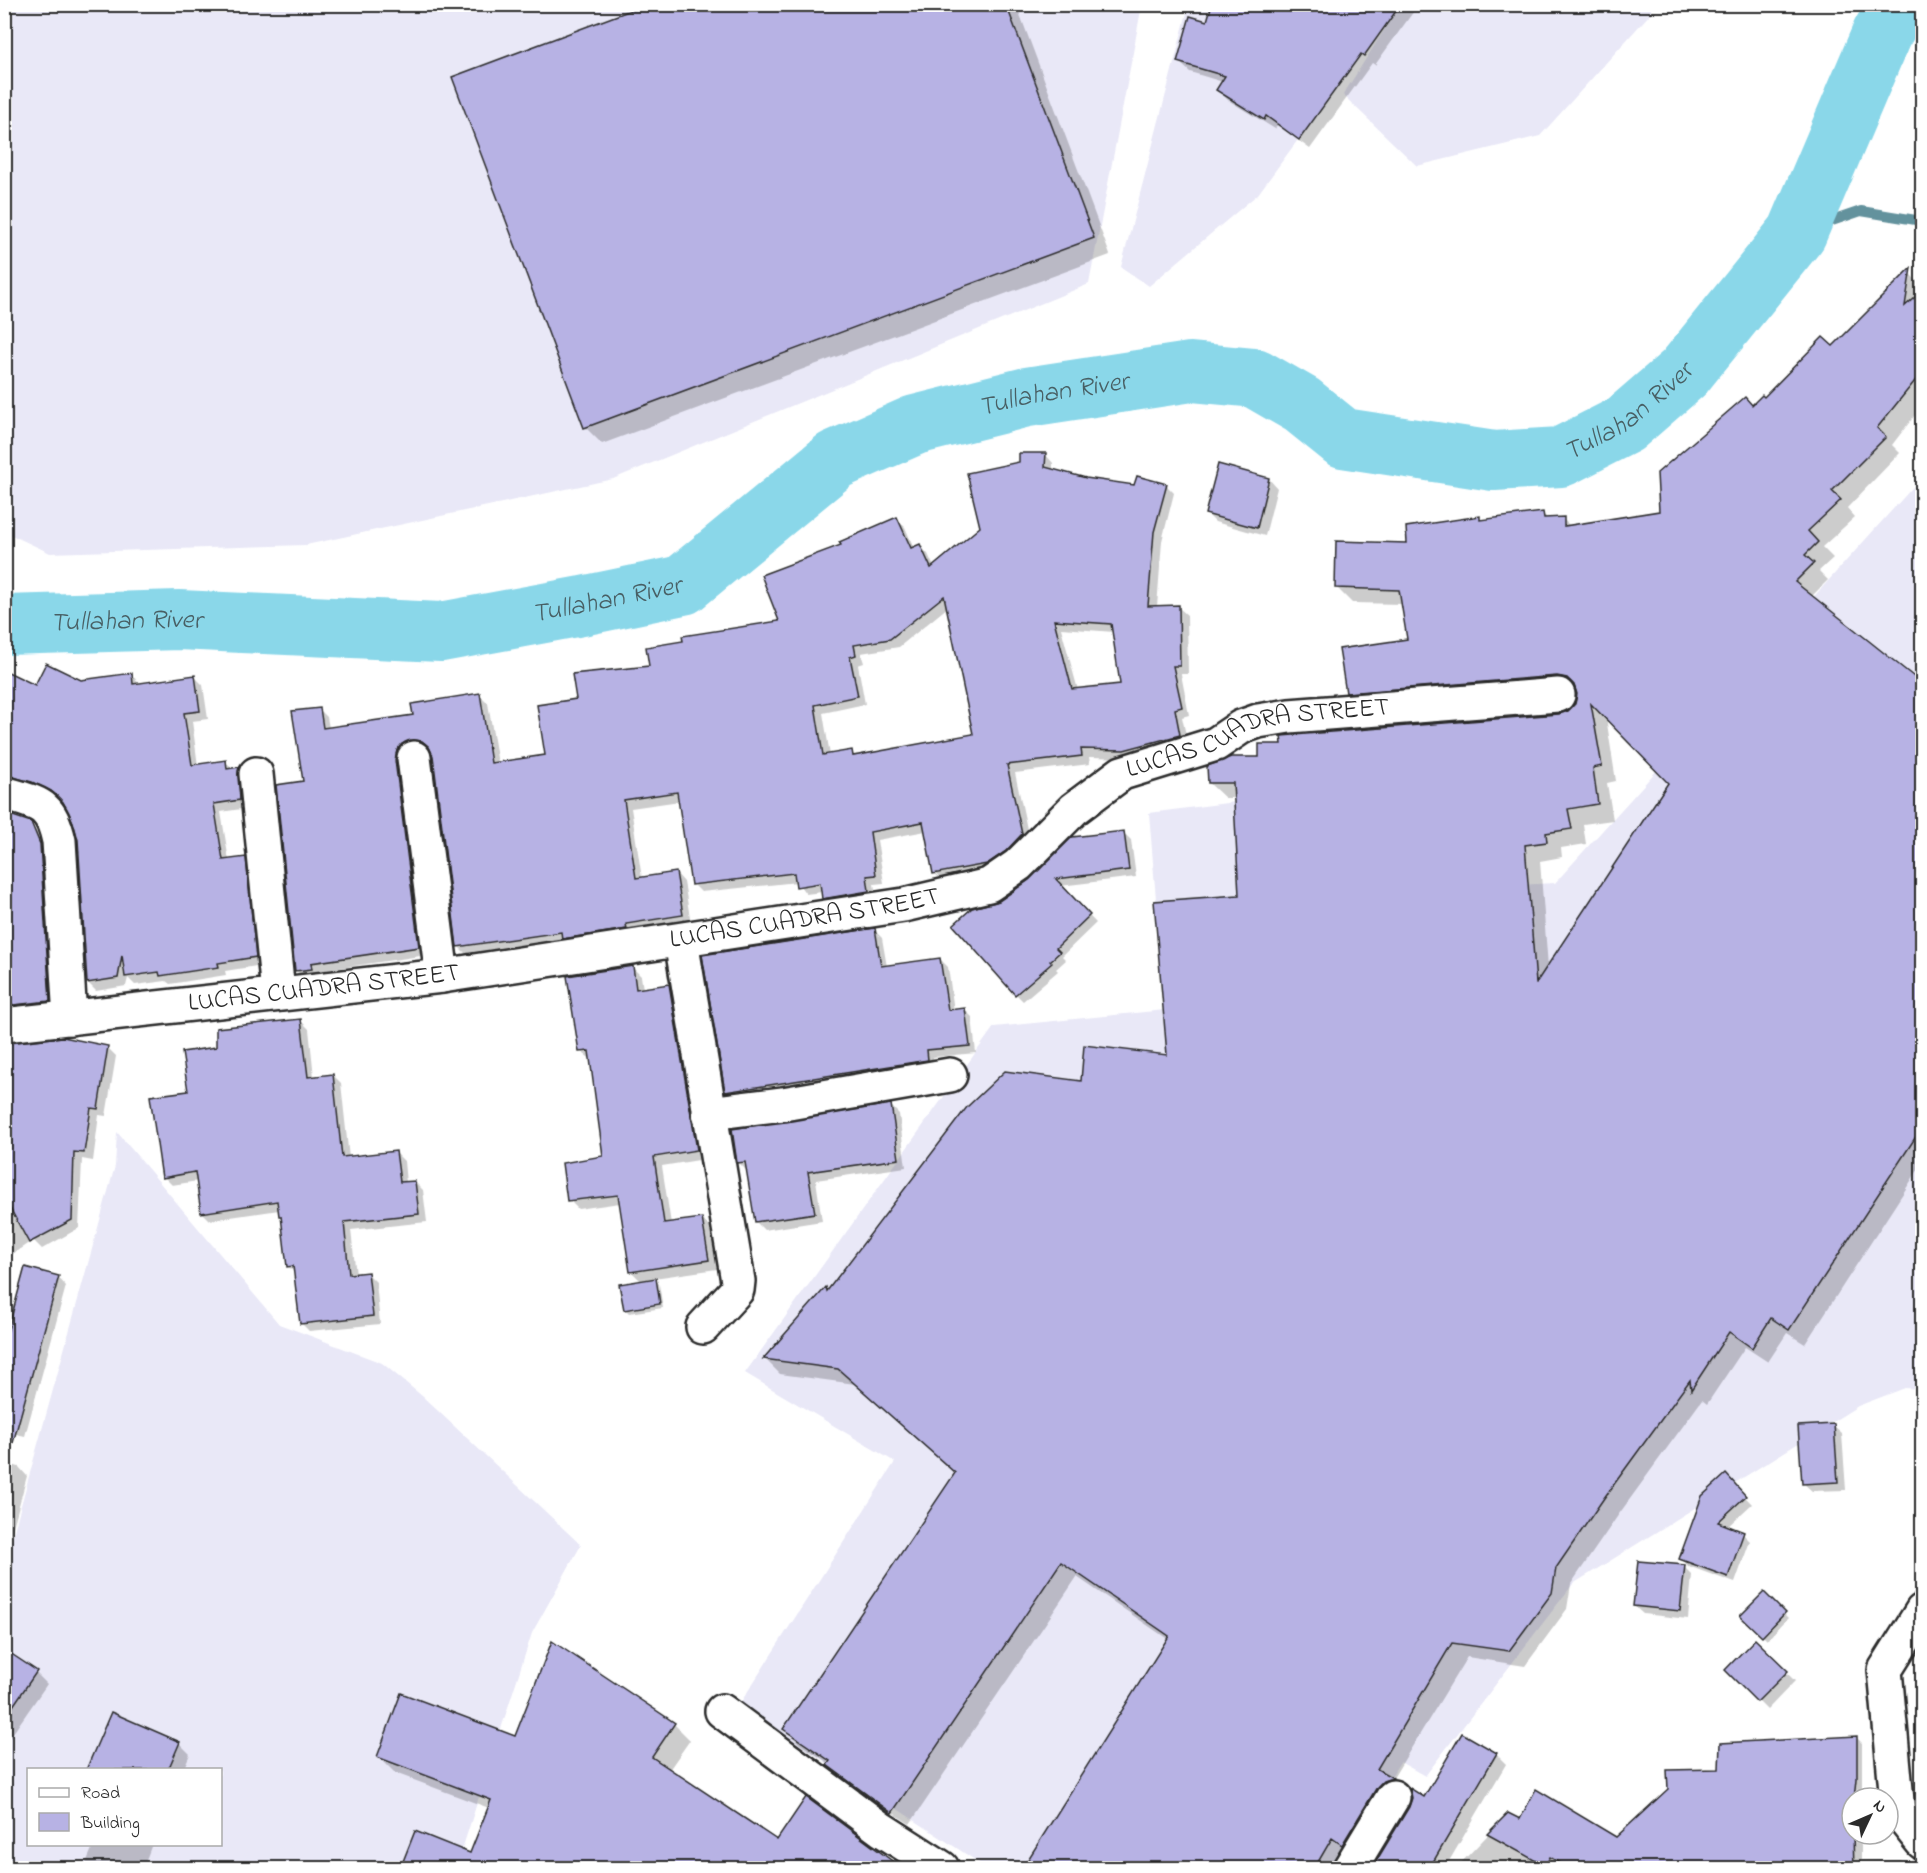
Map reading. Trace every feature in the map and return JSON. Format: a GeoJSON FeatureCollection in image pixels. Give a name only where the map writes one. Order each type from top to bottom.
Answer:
{"type":"FeatureCollection","features":[{"type":"Feature","properties":{"kind":"street","name":"LUCAS CUADRA STREET"},"geometry":{"type":"LineString","coordinates":[[4,1025],[442,976],[904,905],[989,885],[1018,865],[1074,809],[1122,773],[1216,744],[1241,727],[1258,721],[1289,716],[1558,695]]}},
{"type":"Feature","properties":{"kind":"street"},"geometry":{"type":"LineString","coordinates":[[414,758],[442,976]]}},
{"type":"Feature","properties":{"kind":"street"},"geometry":{"type":"LineString","coordinates":[[256,774],[278,993]]}},
{"type":"Feature","properties":{"kind":"street"},"geometry":{"type":"LineString","coordinates":[[4,792],[42,805],[55,821],[59,841],[70,1018]]}},
{"type":"Feature","properties":{"kind":"street"},"geometry":{"type":"LineString","coordinates":[[681,941],[738,1281],[737,1290],[703,1327]]}},
{"type":"Feature","properties":{"kind":"street"},"geometry":{"type":"LineString","coordinates":[[709,1113],[783,1104],[950,1075]]}},
{"type":"Feature","properties":{"kind":"street"},"geometry":{"type":"LineString","coordinates":[[1919,1625],[1886,1670],[1898,1812],[1923,1842]]}},
{"type":"Feature","properties":{"kind":"street"},"geometry":{"type":"LineString","coordinates":[[722,1711],[881,1829],[942,1869]]}},
{"type":"Feature","properties":{"kind":"street"},"geometry":{"type":"LineString","coordinates":[[1350,1869],[1393,1797]]}},
{"type":"Feature","properties":{"kind":"shaded area"},"geometry":{"type":"Polygon","coordinates":[[[5,5],[1142,5],[1089,284],[613,479],[306,545],[50,553],[5,532],[5,5]]]}},
{"type":"Feature","properties":{"kind":"shaded area"},"geometry":{"type":"Polygon","coordinates":[[[1189,5],[1397,5],[1258,194],[1149,286],[1121,267],[1189,5]]]}},
{"type":"Feature","properties":{"kind":"shaded area"},"geometry":{"type":"Polygon","coordinates":[[[1400,5],[1651,5],[1651,13],[1540,136],[1417,166],[1343,95],[1400,5]]]}},
{"type":"Feature","properties":{"kind":"shaded area"},"geometry":{"type":"Polygon","coordinates":[[[1922,477],[1922,1389],[1905,1388],[1858,1406],[1573,1584],[1425,1776],[1400,1762],[1334,1868],[987,1868],[739,1705],[895,1462],[745,1373],[994,1027],[1165,1010],[1149,813],[1235,802],[1247,900],[1555,883],[1922,477]]]}},
{"type":"Feature","properties":{"kind":"shaded area"},"geometry":{"type":"Polygon","coordinates":[[[117,1132],[279,1324],[382,1363],[422,1396],[581,1545],[532,1633],[456,1868],[5,1868],[5,1563],[115,1166],[117,1132]]]}},
{"type":"Feature","properties":{"kind":"building"},"geometry":{"type":"Polygon","coordinates":[[[647,4],[1006,4],[1094,238],[584,428],[452,77],[647,4]]]}},
{"type":"Feature","properties":{"kind":"building"},"geometry":{"type":"Polygon","coordinates":[[[1212,4],[1401,4],[1364,56],[1361,54],[1299,140],[1266,116],[1264,120],[1216,90],[1225,76],[1177,62],[1190,16],[1207,21],[1212,4]]]}},
{"type":"Feature","properties":{"kind":"building"},"geometry":{"type":"Polygon","coordinates":[[[1911,268],[1905,306],[1923,290],[1923,371],[1877,428],[1886,437],[1832,491],[1841,500],[1808,531],[1818,542],[1805,555],[1814,563],[1795,582],[1923,684],[1923,1126],[1789,1330],[1771,1318],[1752,1348],[1729,1332],[1691,1390],[1690,1380],[1556,1568],[1552,1593],[1509,1651],[1452,1643],[1377,1769],[1393,1778],[1383,1781],[1377,1787],[1342,1845],[1332,1838],[1314,1869],[1022,1869],[1169,1636],[1061,1562],[892,1813],[827,1765],[830,1761],[783,1729],[955,1473],[838,1369],[763,1359],[826,1287],[827,1291],[967,1107],[1005,1071],[1081,1081],[1084,1045],[1167,1055],[1154,901],[1239,895],[1233,783],[1208,783],[1207,766],[1231,757],[1259,757],[1259,744],[1282,744],[1281,736],[1559,714],[1568,711],[1575,704],[1577,694],[1574,685],[1567,678],[1557,676],[1346,693],[1339,649],[1407,639],[1399,590],[1335,588],[1336,541],[1407,543],[1406,527],[1480,516],[1480,520],[1543,512],[1544,518],[1564,517],[1564,526],[1659,511],[1657,473],[1745,397],[1752,405],[1762,395],[1764,397],[1823,337],[1833,346],[1911,268]],[[1591,704],[1602,766],[1593,768],[1598,804],[1568,809],[1572,829],[1546,833],[1547,842],[1525,845],[1536,983],[1668,783],[1591,704]]]}},
{"type":"Feature","properties":{"kind":"building"},"geometry":{"type":"Polygon","coordinates":[[[1019,453],[1046,453],[1045,467],[1086,478],[1134,485],[1137,476],[1167,484],[1154,532],[1148,606],[1179,605],[1180,666],[1173,666],[1182,707],[1175,709],[1180,735],[1124,750],[1081,749],[1082,756],[1007,765],[1022,834],[1006,851],[987,864],[933,874],[923,822],[870,832],[876,875],[867,876],[869,891],[822,899],[820,883],[796,887],[794,873],[691,885],[677,792],[624,800],[636,878],[676,872],[683,915],[626,924],[627,929],[562,939],[561,932],[457,947],[433,756],[429,747],[422,741],[411,740],[402,744],[397,750],[395,760],[419,947],[311,963],[312,969],[295,971],[276,785],[303,781],[292,711],[320,708],[323,728],[413,715],[411,704],[480,693],[491,763],[545,755],[537,705],[576,699],[572,674],[649,666],[646,647],[683,641],[682,636],[779,621],[761,575],[841,545],[839,542],[897,517],[911,548],[920,544],[931,568],[980,527],[967,473],[1019,462],[1019,453]],[[944,596],[890,639],[854,645],[856,655],[850,657],[858,696],[815,705],[823,755],[852,750],[853,756],[973,734],[944,596]],[[1054,620],[1072,689],[1120,684],[1111,624],[1054,620]]]}},
{"type":"Feature","properties":{"kind":"building"},"geometry":{"type":"Polygon","coordinates":[[[1218,464],[1269,478],[1257,528],[1205,514],[1218,464]]]}},
{"type":"Feature","properties":{"kind":"building"},"geometry":{"type":"Polygon","coordinates":[[[46,663],[81,680],[132,673],[133,684],[195,675],[200,711],[184,713],[192,765],[226,760],[227,769],[239,767],[240,800],[214,804],[223,860],[246,857],[256,957],[218,963],[219,967],[160,976],[159,972],[125,977],[122,955],[118,978],[87,983],[78,840],[73,822],[63,802],[51,791],[32,782],[4,775],[4,670],[35,685],[46,663]]]}},
{"type":"Feature","properties":{"kind":"building"},"geometry":{"type":"Polygon","coordinates":[[[4,813],[31,822],[40,844],[50,1001],[4,1006],[4,813]]]}},
{"type":"Feature","properties":{"kind":"building"},"geometry":{"type":"Polygon","coordinates":[[[1124,831],[1129,870],[1056,879],[1090,915],[1056,948],[1060,952],[1050,961],[1052,963],[1015,995],[953,925],[972,908],[999,901],[1029,880],[1072,837],[1124,831]]]}},
{"type":"Feature","properties":{"kind":"building"},"geometry":{"type":"Polygon","coordinates":[[[875,928],[881,966],[940,958],[948,1010],[965,1008],[970,1046],[927,1050],[928,1060],[725,1092],[702,955],[875,928]]]}},
{"type":"Feature","properties":{"kind":"building"},"geometry":{"type":"Polygon","coordinates":[[[633,966],[636,989],[669,984],[697,1150],[654,1157],[664,1223],[702,1218],[709,1260],[630,1272],[618,1195],[567,1201],[562,1163],[603,1156],[589,1051],[579,1052],[567,976],[633,966]]]}},
{"type":"Feature","properties":{"kind":"building"},"geometry":{"type":"Polygon","coordinates":[[[301,1019],[308,1077],[333,1074],[342,1157],[396,1151],[400,1182],[415,1181],[419,1214],[344,1222],[349,1274],[368,1272],[373,1316],[300,1324],[293,1266],[287,1267],[277,1201],[201,1213],[195,1172],[162,1178],[150,1096],[188,1091],[182,1052],[216,1047],[216,1028],[301,1019]]]}},
{"type":"Feature","properties":{"kind":"building"},"geometry":{"type":"Polygon","coordinates":[[[63,1037],[108,1046],[98,1109],[91,1108],[84,1153],[74,1152],[72,1220],[29,1243],[4,1197],[4,1043],[63,1037]]]}},
{"type":"Feature","properties":{"kind":"building"},"geometry":{"type":"Polygon","coordinates":[[[891,1104],[899,1159],[808,1172],[815,1213],[755,1222],[745,1162],[737,1163],[732,1129],[891,1104]]]}},
{"type":"Feature","properties":{"kind":"building"},"geometry":{"type":"Polygon","coordinates":[[[25,1267],[59,1276],[13,1443],[4,1442],[4,1344],[25,1267]]]}},
{"type":"Feature","properties":{"kind":"building"},"geometry":{"type":"Polygon","coordinates":[[[656,1278],[660,1304],[624,1310],[619,1284],[656,1278]]]}},
{"type":"Feature","properties":{"kind":"building"},"geometry":{"type":"Polygon","coordinates":[[[1834,1424],[1838,1482],[1802,1484],[1798,1426],[1834,1424]]]}},
{"type":"Feature","properties":{"kind":"building"},"geometry":{"type":"Polygon","coordinates":[[[1726,1474],[1746,1496],[1718,1522],[1744,1532],[1728,1577],[1679,1559],[1702,1496],[1726,1474]]]}},
{"type":"Feature","properties":{"kind":"building"},"geometry":{"type":"Polygon","coordinates":[[[1638,1561],[1685,1565],[1680,1611],[1633,1606],[1638,1561]]]}},
{"type":"Feature","properties":{"kind":"building"},"geometry":{"type":"Polygon","coordinates":[[[1764,1592],[1785,1613],[1762,1637],[1740,1616],[1764,1592]]]}},
{"type":"Feature","properties":{"kind":"building"},"geometry":{"type":"Polygon","coordinates":[[[1755,1639],[1788,1671],[1757,1702],[1725,1670],[1755,1639]]]}},
{"type":"Feature","properties":{"kind":"building"},"geometry":{"type":"Polygon","coordinates":[[[552,1641],[675,1723],[652,1757],[777,1840],[806,1797],[903,1869],[400,1869],[415,1831],[470,1853],[491,1800],[377,1757],[401,1693],[515,1736],[552,1641]]]}},
{"type":"Feature","properties":{"kind":"building"},"geometry":{"type":"Polygon","coordinates":[[[4,1649],[37,1671],[4,1719],[4,1649]]]}},
{"type":"Feature","properties":{"kind":"building"},"geometry":{"type":"Polygon","coordinates":[[[111,1712],[180,1742],[169,1768],[87,1768],[111,1712]]]}},
{"type":"Feature","properties":{"kind":"building"},"geometry":{"type":"Polygon","coordinates":[[[1462,1733],[1497,1753],[1429,1869],[1384,1869],[1375,1863],[1409,1807],[1412,1798],[1410,1788],[1424,1797],[1462,1733]]]}},
{"type":"Feature","properties":{"kind":"building"},"geometry":{"type":"Polygon","coordinates":[[[1857,1736],[1856,1786],[1840,1786],[1840,1846],[1853,1846],[1854,1869],[1569,1869],[1550,1857],[1545,1866],[1487,1834],[1508,1813],[1520,1819],[1536,1789],[1616,1837],[1668,1789],[1667,1770],[1719,1769],[1720,1743],[1857,1736]]]}},
{"type":"Feature","properties":{"kind":"waterway","name":"Tullahan River"},"geometry":{"type":"LineString","coordinates":[[4,625],[179,620],[441,632],[683,585],[835,460],[915,425],[1027,397],[1191,372],[1255,378],[1302,405],[1343,438],[1494,461],[1561,457],[1624,425],[1684,373],[1797,233],[1882,33],[1900,4]]}},
{"type":"Feature","properties":{"kind":"waterway"},"geometry":{"type":"LineString","coordinates":[[1797,233],[1861,211],[1922,221]]}}]}
